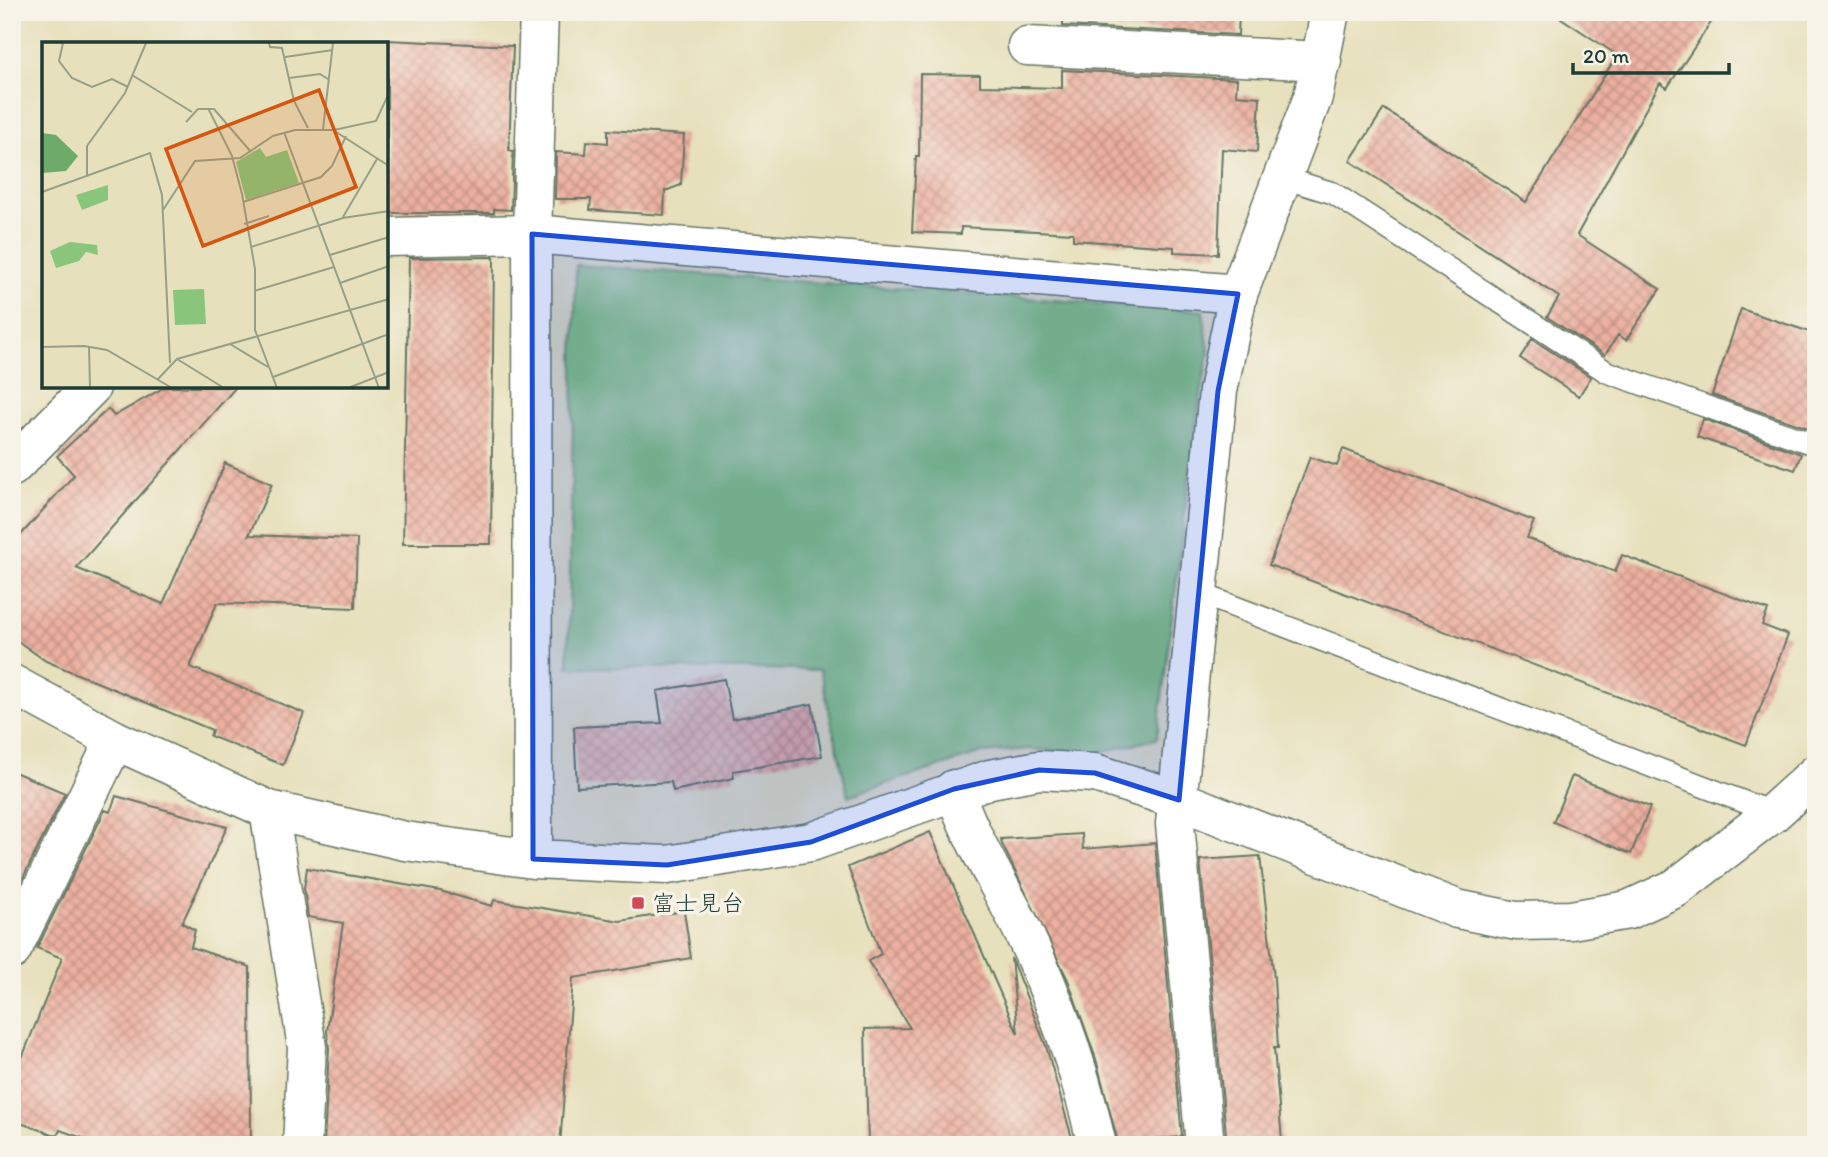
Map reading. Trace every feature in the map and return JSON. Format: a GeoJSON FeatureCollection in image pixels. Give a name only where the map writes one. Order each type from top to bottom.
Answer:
{"type":"FeatureCollection","features":[{"type":"Feature","properties":{"kind":"street"},"geometry":{"type":"LineString","coordinates":[[533,859],[532,234],[539,12]]}},
{"type":"Feature","properties":{"kind":"street"},"geometry":{"type":"LineString","coordinates":[[1205,1145],[1175,824],[1218,391],[1238,294],[1314,97],[1330,12]]}},
{"type":"Feature","properties":{"kind":"street"},"geometry":{"type":"LineString","coordinates":[[1027,46],[1322,61]]}},
{"type":"Feature","properties":{"kind":"street"},"geometry":{"type":"LineString","coordinates":[[388,237],[532,234],[1238,294]]}},
{"type":"Feature","properties":{"kind":"street"},"geometry":{"type":"LineString","coordinates":[[12,467],[90,388]]}},
{"type":"Feature","properties":{"kind":"street"},"geometry":{"type":"LineString","coordinates":[[12,684],[115,740],[269,810],[405,841],[533,859],[667,865],[811,842],[954,789],[990,779],[1050,771],[1095,773],[1179,800],[1457,909],[1516,921],[1571,920],[1628,910],[1676,888],[1773,813],[1816,774]]}},
{"type":"Feature","properties":{"kind":"street"},"geometry":{"type":"LineString","coordinates":[[12,950],[115,740]]}},
{"type":"Feature","properties":{"kind":"street"},"geometry":{"type":"LineString","coordinates":[[954,789],[967,827],[1026,937],[1076,1067],[1097,1145]]}},
{"type":"Feature","properties":{"kind":"street"},"geometry":{"type":"LineString","coordinates":[[269,810],[307,1047],[302,1145]]}},
{"type":"Feature","properties":{"kind":"lane"},"geometry":{"type":"LineString","coordinates":[[1284,178],[1332,193],[1607,372],[1816,445]]}},
{"type":"Feature","properties":{"kind":"lane"},"geometry":{"type":"LineString","coordinates":[[1196,592],[1773,813]]}},
{"type":"Feature","properties":{"kind":"highlighted area"},"geometry":{"type":"Polygon","coordinates":[[[532,234],[1238,294],[1218,391],[1179,800],[1095,773],[1039,770],[954,789],[811,842],[667,865],[533,859],[532,234]]]}},
{"type":"Feature","properties":{"kind":"green space"},"geometry":{"type":"Polygon","coordinates":[[[576,265],[1203,311],[1209,351],[1196,422],[1157,739],[1091,754],[1029,749],[982,753],[848,796],[820,670],[568,667],[576,265]]]}},
{"type":"Feature","properties":{"kind":"building"},"geometry":{"type":"Polygon","coordinates":[[[1063,12],[1239,12],[1238,35],[1063,26],[1063,12]]]}},
{"type":"Feature","properties":{"kind":"building"},"geometry":{"type":"Polygon","coordinates":[[[1552,12],[1718,12],[1667,88],[1660,83],[1577,235],[1660,289],[1626,340],[1618,335],[1605,355],[1547,317],[1559,297],[1350,161],[1384,109],[1526,202],[1617,55],[1552,12]]]}},
{"type":"Feature","properties":{"kind":"building"},"geometry":{"type":"Polygon","coordinates":[[[387,42],[513,46],[509,150],[513,151],[511,210],[494,209],[494,213],[388,213],[387,42]]]}},
{"type":"Feature","properties":{"kind":"building"},"geometry":{"type":"Polygon","coordinates":[[[1062,70],[1237,79],[1236,95],[1260,97],[1257,152],[1222,149],[1218,254],[1174,252],[1174,247],[1073,240],[1073,233],[961,227],[961,234],[912,232],[916,156],[919,156],[920,74],[980,75],[980,86],[1062,88],[1062,70]]]}},
{"type":"Feature","properties":{"kind":"building"},"geometry":{"type":"Polygon","coordinates":[[[608,130],[684,135],[681,185],[665,191],[664,215],[590,210],[591,199],[555,199],[556,152],[586,154],[587,141],[608,143],[608,130]]]}},
{"type":"Feature","properties":{"kind":"building"},"geometry":{"type":"Polygon","coordinates":[[[494,257],[491,544],[403,544],[409,258],[494,257]]]}},
{"type":"Feature","properties":{"kind":"building"},"geometry":{"type":"Polygon","coordinates":[[[1741,309],[1816,334],[1816,417],[1811,429],[1712,395],[1741,309]]]}},
{"type":"Feature","properties":{"kind":"building"},"geometry":{"type":"Polygon","coordinates":[[[1532,339],[1591,377],[1579,396],[1520,358],[1532,339]]]}},
{"type":"Feature","properties":{"kind":"building"},"geometry":{"type":"Polygon","coordinates":[[[163,388],[235,388],[76,568],[163,604],[225,463],[272,484],[249,535],[357,539],[355,608],[217,603],[190,667],[304,713],[283,765],[210,736],[212,730],[46,661],[12,637],[12,545],[74,475],[57,456],[108,409],[114,416],[163,388]]]}},
{"type":"Feature","properties":{"kind":"building"},"geometry":{"type":"Polygon","coordinates":[[[1703,419],[1801,454],[1795,470],[1697,437],[1703,419]]]}},
{"type":"Feature","properties":{"kind":"building"},"geometry":{"type":"Polygon","coordinates":[[[1343,449],[1534,521],[1527,538],[1615,572],[1622,555],[1768,610],[1762,625],[1788,635],[1746,745],[1269,565],[1310,457],[1337,466],[1343,449]]]}},
{"type":"Feature","properties":{"kind":"building"},"geometry":{"type":"Polygon","coordinates":[[[724,679],[732,719],[812,704],[822,756],[733,771],[734,778],[673,791],[671,782],[577,787],[574,727],[662,723],[657,691],[724,679]]]}},
{"type":"Feature","properties":{"kind":"building"},"geometry":{"type":"Polygon","coordinates":[[[12,771],[65,793],[12,900],[12,771]]]}},
{"type":"Feature","properties":{"kind":"building"},"geometry":{"type":"Polygon","coordinates":[[[1572,776],[1650,807],[1631,854],[1553,822],[1572,776]]]}},
{"type":"Feature","properties":{"kind":"building"},"geometry":{"type":"Polygon","coordinates":[[[116,796],[227,827],[182,923],[195,930],[191,947],[250,967],[251,1145],[102,1145],[60,1130],[57,1136],[12,1120],[12,1083],[62,958],[37,948],[105,810],[110,812],[116,796]]]}},
{"type":"Feature","properties":{"kind":"building"},"geometry":{"type":"Polygon","coordinates":[[[930,832],[1018,1034],[1011,958],[1046,1046],[1074,1145],[868,1145],[865,1029],[910,1028],[868,961],[881,954],[848,867],[930,832]]]}},
{"type":"Feature","properties":{"kind":"building"},"geometry":{"type":"Polygon","coordinates":[[[1082,834],[1083,849],[1155,843],[1182,1137],[1118,1142],[1096,1059],[1068,980],[1001,839],[1082,834]]]}},
{"type":"Feature","properties":{"kind":"building"},"geometry":{"type":"Polygon","coordinates":[[[1260,856],[1274,978],[1278,1048],[1274,1048],[1282,1141],[1227,1145],[1200,860],[1260,856]]]}},
{"type":"Feature","properties":{"kind":"building"},"geometry":{"type":"Polygon","coordinates":[[[307,868],[440,891],[492,906],[494,900],[620,921],[684,911],[691,958],[573,978],[560,1145],[324,1145],[329,1048],[327,1031],[343,923],[308,917],[304,888],[307,868]]]}},
{"type":"Feature","properties":{"kind":"place","name":"富士見台"},"geometry":{"type":"Point","coordinates":[638,903]}}]}
